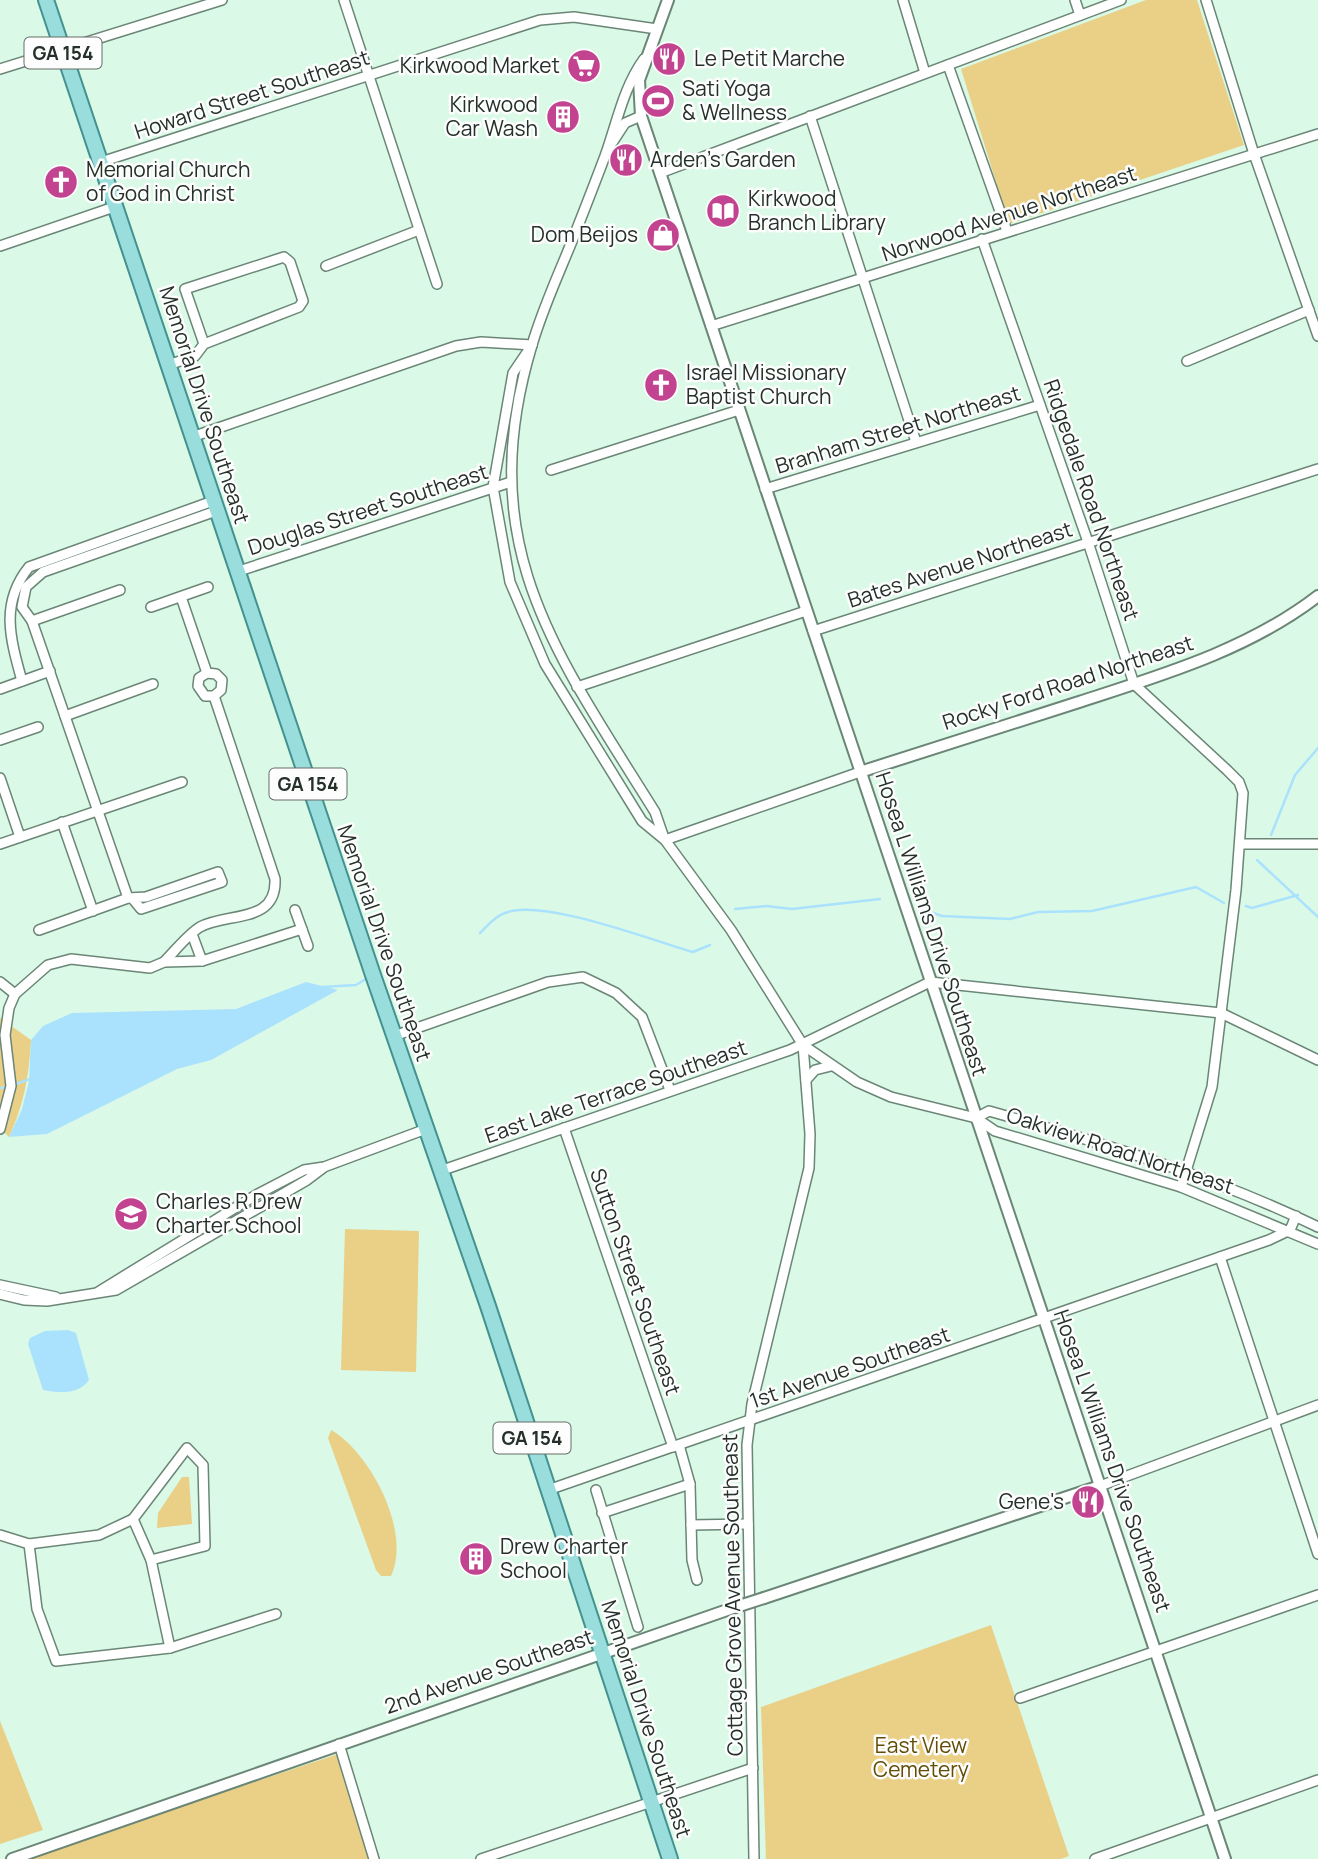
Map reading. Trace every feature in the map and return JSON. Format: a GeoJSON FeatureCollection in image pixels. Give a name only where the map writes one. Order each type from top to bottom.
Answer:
{"type":"FeatureCollection","features":[{"type":"Feature","properties":{"kind":"main road","name":"Memorial Drive Southeast"},"geometry":{"type":"LineString","coordinates":[[46,0],[670,1859]]}},
{"type":"Feature","properties":{"kind":"street"},"geometry":{"type":"LineString","coordinates":[[0,69],[63,52],[222,0]]}},
{"type":"Feature","properties":{"kind":"street"},"geometry":{"type":"LineString","coordinates":[[344,0],[437,284]]}},
{"type":"Feature","properties":{"kind":"street","name":"Hosea L Williams Drive Southeast"},"geometry":{"type":"LineString","coordinates":[[668,0],[645,58],[637,93],[641,116],[1226,1859]]}},
{"type":"Feature","properties":{"kind":"street"},"geometry":{"type":"LineString","coordinates":[[903,0],[925,73]]}},
{"type":"Feature","properties":{"kind":"street"},"geometry":{"type":"LineString","coordinates":[[1075,0],[1080,15]]}},
{"type":"Feature","properties":{"kind":"street"},"geometry":{"type":"LineString","coordinates":[[660,173],[1121,0]]}},
{"type":"Feature","properties":{"kind":"street"},"geometry":{"type":"LineString","coordinates":[[1206,0],[1254,154],[1318,336]]}},
{"type":"Feature","properties":{"kind":"street","name":"Howard Street Southeast"},"geometry":{"type":"LineString","coordinates":[[101,162],[540,20],[561,16],[657,29]]}},
{"type":"Feature","properties":{"kind":"street"},"geometry":{"type":"LineString","coordinates":[[645,58],[625,94],[606,153],[532,345],[516,419],[511,482],[516,533],[526,578],[544,625],[577,687],[655,812],[665,840]]}},
{"type":"Feature","properties":{"kind":"street"},"geometry":{"type":"LineString","coordinates":[[948,65],[1007,231]]}},
{"type":"Feature","properties":{"kind":"street"},"geometry":{"type":"LineString","coordinates":[[606,153],[625,123],[641,116]]}},
{"type":"Feature","properties":{"kind":"street"},"geometry":{"type":"LineString","coordinates":[[810,116],[916,442]]}},
{"type":"Feature","properties":{"kind":"street","name":"Norwood Avenue Northeast"},"geometry":{"type":"LineString","coordinates":[[711,326],[1318,134]]}},
{"type":"Feature","properties":{"kind":"street"},"geometry":{"type":"LineString","coordinates":[[0,246],[117,206]]}},
{"type":"Feature","properties":{"kind":"street"},"geometry":{"type":"LineString","coordinates":[[326,266],[419,230]]}},
{"type":"Feature","properties":{"kind":"street","name":"Ridgedale Road Northeast"},"geometry":{"type":"LineString","coordinates":[[982,239],[1088,542],[1134,684],[1239,782],[1243,793],[1240,844],[1212,1087],[1181,1187]]}},
{"type":"Feature","properties":{"kind":"street"},"geometry":{"type":"LineString","coordinates":[[168,365],[195,356],[204,344],[299,307],[303,301],[290,262],[280,256],[185,289],[204,344]]}},
{"type":"Feature","properties":{"kind":"street"},"geometry":{"type":"LineString","coordinates":[[1187,361],[1309,310]]}},
{"type":"Feature","properties":{"kind":"street"},"geometry":{"type":"LineString","coordinates":[[192,437],[456,346],[481,342],[532,345]]}},
{"type":"Feature","properties":{"kind":"street"},"geometry":{"type":"LineString","coordinates":[[532,345],[513,373],[493,487],[510,582],[534,642],[642,821],[665,840],[730,930],[803,1045],[831,1066],[891,1097],[976,1118]]}},
{"type":"Feature","properties":{"kind":"street","name":"Branham Street Northeast"},"geometry":{"type":"LineString","coordinates":[[765,489],[1040,405]]}},
{"type":"Feature","properties":{"kind":"street"},"geometry":{"type":"LineString","coordinates":[[551,470],[739,410]]}},
{"type":"Feature","properties":{"kind":"street","name":"Bates Avenue Northeast"},"geometry":{"type":"LineString","coordinates":[[813,631],[1318,470]]}},
{"type":"Feature","properties":{"kind":"street","name":"Douglas Street Southeast"},"geometry":{"type":"LineString","coordinates":[[236,572],[511,482]]}},
{"type":"Feature","properties":{"kind":"street"},"geometry":{"type":"LineString","coordinates":[[130,898],[32,621],[22,607],[26,587],[43,572],[215,506]]}},
{"type":"Feature","properties":{"kind":"street"},"geometry":{"type":"LineString","coordinates":[[22,681],[10,637],[8,608],[10,591],[29,567],[215,506]]}},
{"type":"Feature","properties":{"kind":"street"},"geometry":{"type":"LineString","coordinates":[[151,607],[208,587]]}},
{"type":"Feature","properties":{"kind":"street"},"geometry":{"type":"LineString","coordinates":[[32,621],[120,590]]}},
{"type":"Feature","properties":{"kind":"street","name":"Rocky Ford Road Northeast"},"geometry":{"type":"LineString","coordinates":[[860,772],[1171,674],[1254,636],[1295,614],[1318,596]]}},
{"type":"Feature","properties":{"kind":"street"},"geometry":{"type":"LineString","coordinates":[[181,597],[207,673]]}},
{"type":"Feature","properties":{"kind":"street"},"geometry":{"type":"LineString","coordinates":[[8,608],[22,607]]}},
{"type":"Feature","properties":{"kind":"street"},"geometry":{"type":"LineString","coordinates":[[577,687],[806,611]]}},
{"type":"Feature","properties":{"kind":"street"},"geometry":{"type":"LineString","coordinates":[[0,689],[50,671]]}},
{"type":"Feature","properties":{"kind":"street"},"geometry":{"type":"LineString","coordinates":[[207,673],[216,674],[222,680],[221,690],[214,696],[205,696],[198,686],[199,678],[207,673]]}},
{"type":"Feature","properties":{"kind":"street"},"geometry":{"type":"LineString","coordinates":[[65,716],[153,684]]}},
{"type":"Feature","properties":{"kind":"street"},"geometry":{"type":"LineString","coordinates":[[164,962],[192,934],[215,920],[254,915],[265,907],[276,890],[275,878],[214,696]]}},
{"type":"Feature","properties":{"kind":"street"},"geometry":{"type":"LineString","coordinates":[[0,740],[38,727]]}},
{"type":"Feature","properties":{"kind":"street"},"geometry":{"type":"LineString","coordinates":[[665,840],[860,772]]}},
{"type":"Feature","properties":{"kind":"street"},"geometry":{"type":"LineString","coordinates":[[0,778],[20,837]]}},
{"type":"Feature","properties":{"kind":"street"},"geometry":{"type":"LineString","coordinates":[[0,844],[182,782]]}},
{"type":"Feature","properties":{"kind":"street"},"geometry":{"type":"LineString","coordinates":[[62,822],[93,911]]}},
{"type":"Feature","properties":{"kind":"street"},"geometry":{"type":"LineString","coordinates":[[1240,844],[1318,844]]}},
{"type":"Feature","properties":{"kind":"street"},"geometry":{"type":"LineString","coordinates":[[39,930],[130,898],[146,897],[218,872],[222,883]]}},
{"type":"Feature","properties":{"kind":"street"},"geometry":{"type":"LineString","coordinates":[[295,910],[308,946]]}},
{"type":"Feature","properties":{"kind":"street"},"geometry":{"type":"LineString","coordinates":[[0,1129],[10,1097],[11,1072],[5,1035],[15,994],[35,974],[58,961],[83,959],[150,968],[164,962],[202,961],[302,929]]}},
{"type":"Feature","properties":{"kind":"street"},"geometry":{"type":"LineString","coordinates":[[192,934],[202,961]]}},
{"type":"Feature","properties":{"kind":"street"},"geometry":{"type":"LineString","coordinates":[[394,1036],[548,982],[583,977],[616,993],[642,1017],[670,1090]]}},
{"type":"Feature","properties":{"kind":"street"},"geometry":{"type":"LineString","coordinates":[[0,982],[15,994]]}},
{"type":"Feature","properties":{"kind":"street"},"geometry":{"type":"LineString","coordinates":[[930,982],[1221,1013],[1318,1060]]}},
{"type":"Feature","properties":{"kind":"street","name":"East Lake Terrace Southeast"},"geometry":{"type":"LineString","coordinates":[[440,1171],[803,1045],[930,982]]}},
{"type":"Feature","properties":{"kind":"street","name":"Cottage Grove Avenue Southeast"},"geometry":{"type":"LineString","coordinates":[[754,1859],[748,1524],[749,1422],[809,1168],[803,1045]]}},
{"type":"Feature","properties":{"kind":"street"},"geometry":{"type":"LineString","coordinates":[[806,1080],[815,1070],[831,1066]]}},
{"type":"Feature","properties":{"kind":"street","name":"Oakview Road Northeast"},"geometry":{"type":"LineString","coordinates":[[976,1118],[991,1112],[1133,1153],[1187,1172],[1318,1227]]}},
{"type":"Feature","properties":{"kind":"street","name":"Oakview Road Northeast"},"geometry":{"type":"LineString","coordinates":[[976,1118],[995,1131],[1181,1187],[1290,1230],[1318,1244]]}},
{"type":"Feature","properties":{"kind":"street","name":"Sutton Street Southeast"},"geometry":{"type":"LineString","coordinates":[[564,1128],[690,1484],[697,1580]]}},
{"type":"Feature","properties":{"kind":"street"},"geometry":{"type":"LineString","coordinates":[[0,1294],[24,1300],[98,1292],[256,1195],[304,1170],[324,1167],[426,1129]]}},
{"type":"Feature","properties":{"kind":"street"},"geometry":{"type":"LineString","coordinates":[[1290,1230],[1296,1216]]}},
{"type":"Feature","properties":{"kind":"street","name":"1st Avenue Southeast"},"geometry":{"type":"LineString","coordinates":[[548,1490],[1269,1240],[1290,1230]]}},
{"type":"Feature","properties":{"kind":"street"},"geometry":{"type":"LineString","coordinates":[[1220,1257],[1318,1554]]}},
{"type":"Feature","properties":{"kind":"street"},"geometry":{"type":"LineString","coordinates":[[0,1284],[61,1298]]}},
{"type":"Feature","properties":{"kind":"street"},"geometry":{"type":"LineString","coordinates":[[1100,1486],[1318,1405]]}},
{"type":"Feature","properties":{"kind":"street"},"geometry":{"type":"LineString","coordinates":[[0,1535],[29,1544],[99,1535],[133,1519],[187,1448],[194,1452],[203,1465],[205,1546],[151,1560]]}},
{"type":"Feature","properties":{"kind":"street"},"geometry":{"type":"LineString","coordinates":[[602,1513],[690,1484]]}},
{"type":"Feature","properties":{"kind":"street","name":"2nd Avenue Southeast"},"geometry":{"type":"LineString","coordinates":[[12,1859],[733,1608],[1100,1486]]}},
{"type":"Feature","properties":{"kind":"street"},"geometry":{"type":"LineString","coordinates":[[596,1490],[638,1628]]}},
{"type":"Feature","properties":{"kind":"street"},"geometry":{"type":"LineString","coordinates":[[133,1519],[151,1560],[170,1648]]}},
{"type":"Feature","properties":{"kind":"street"},"geometry":{"type":"LineString","coordinates":[[691,1525],[748,1524]]}},
{"type":"Feature","properties":{"kind":"street"},"geometry":{"type":"LineString","coordinates":[[29,1544],[37,1608],[56,1661],[170,1648],[276,1614]]}},
{"type":"Feature","properties":{"kind":"street"},"geometry":{"type":"LineString","coordinates":[[1020,1698],[1318,1595]]}},
{"type":"Feature","properties":{"kind":"street"},"geometry":{"type":"LineString","coordinates":[[339,1744],[374,1859]]}},
{"type":"Feature","properties":{"kind":"street"},"geometry":{"type":"LineString","coordinates":[[481,1859],[753,1768]]}},
{"type":"Feature","properties":{"kind":"street"},"geometry":{"type":"LineString","coordinates":[[1095,1859],[1318,1780]]}},
{"type":"Feature","properties":{"kind":"green space"},"geometry":{"type":"Polygon","coordinates":[[[1146,0],[1197,0],[1244,145],[1009,224],[961,69],[1146,0]]]}},
{"type":"Feature","properties":{"kind":"green space"},"geometry":{"type":"Polygon","coordinates":[[[0,1018],[31,1040],[25,1090],[9,1137],[0,1128],[0,1018]]]}},
{"type":"Feature","properties":{"kind":"green space"},"geometry":{"type":"Polygon","coordinates":[[[345,1229],[419,1231],[416,1372],[341,1370],[345,1229]]]}},
{"type":"Feature","properties":{"kind":"green space"},"geometry":{"type":"Polygon","coordinates":[[[331,1430],[346,1441],[373,1474],[392,1516],[396,1558],[391,1576],[381,1576],[376,1570],[328,1438],[331,1430]]]}},
{"type":"Feature","properties":{"kind":"green space"},"geometry":{"type":"Polygon","coordinates":[[[182,1477],[189,1477],[192,1524],[157,1528],[158,1513],[182,1477]]]}},
{"type":"Feature","properties":{"kind":"green space","name":"East View Cemetery"},"geometry":{"type":"Polygon","coordinates":[[[991,1625],[1069,1856],[1061,1859],[766,1859],[761,1707],[991,1625]]]}},
{"type":"Feature","properties":{"kind":"green space"},"geometry":{"type":"Polygon","coordinates":[[[0,1721],[43,1830],[0,1844],[0,1721]]]}},
{"type":"Feature","properties":{"kind":"green space"},"geometry":{"type":"Polygon","coordinates":[[[341,1753],[373,1859],[24,1859],[341,1753]]]}},
{"type":"Feature","properties":{"kind":"water"},"geometry":{"type":"Polygon","coordinates":[[[306,982],[338,990],[211,1060],[177,1069],[47,1134],[9,1137],[22,1109],[29,1081],[31,1040],[43,1026],[72,1013],[236,1009],[306,982]]]}},
{"type":"Feature","properties":{"kind":"water"},"geometry":{"type":"Polygon","coordinates":[[[68,1330],[76,1333],[89,1380],[85,1385],[74,1391],[43,1390],[28,1344],[30,1338],[45,1331],[68,1330]]]}},
{"type":"Feature","properties":{"kind":"waterway"},"geometry":{"type":"LineString","coordinates":[[1271,835],[1295,775],[1318,748]]}},
{"type":"Feature","properties":{"kind":"waterway"},"geometry":{"type":"LineString","coordinates":[[1257,860],[1318,917]]}},
{"type":"Feature","properties":{"kind":"waterway"},"geometry":{"type":"LineString","coordinates":[[924,910],[942,916],[1010,919],[1038,912],[1092,911],[1196,887],[1224,903]]}},
{"type":"Feature","properties":{"kind":"waterway"},"geometry":{"type":"LineString","coordinates":[[1246,906],[1252,908],[1298,895]]}},
{"type":"Feature","properties":{"kind":"waterway"},"geometry":{"type":"LineString","coordinates":[[735,909],[766,906],[792,909],[880,899]]}},
{"type":"Feature","properties":{"kind":"waterway"},"geometry":{"type":"LineString","coordinates":[[480,933],[501,914],[522,910],[544,911],[597,922],[693,952],[710,945]]}},
{"type":"Feature","properties":{"kind":"waterway"},"geometry":{"type":"LineString","coordinates":[[322,987],[356,985],[366,979]]}},
{"type":"Feature","properties":{"kind":"waterway"},"geometry":{"type":"LineString","coordinates":[[13,1085],[30,1079]]}},
{"type":"Feature","properties":{"kind":"waterway"},"geometry":{"type":"LineString","coordinates":[[0,1088],[7,1087]]}},
{"type":"Feature","properties":{"kind":"place","name":"Le Petit Marche"},"geometry":{"type":"Point","coordinates":[669,59]}},
{"type":"Feature","properties":{"kind":"place","name":"Kirkwood Market"},"geometry":{"type":"Point","coordinates":[584,66]}},
{"type":"Feature","properties":{"kind":"place","name":"Sati Yoga & Wellness"},"geometry":{"type":"Point","coordinates":[658,101]}},
{"type":"Feature","properties":{"kind":"place","name":"Kirkwood Car Wash"},"geometry":{"type":"Point","coordinates":[563,117]}},
{"type":"Feature","properties":{"kind":"place","name":"Arden's Garden"},"geometry":{"type":"Point","coordinates":[626,160]}},
{"type":"Feature","properties":{"kind":"place","name":"Memorial Church of God in Christ"},"geometry":{"type":"Point","coordinates":[61,182]}},
{"type":"Feature","properties":{"kind":"place","name":"Kirkwood Branch Library"},"geometry":{"type":"Point","coordinates":[723,211]}},
{"type":"Feature","properties":{"kind":"place","name":"Dom Beijos"},"geometry":{"type":"Point","coordinates":[663,235]}},
{"type":"Feature","properties":{"kind":"place","name":"Israel Missionary Baptist Church"},"geometry":{"type":"Point","coordinates":[661,385]}},
{"type":"Feature","properties":{"kind":"place","name":"Charles R Drew Charter School"},"geometry":{"type":"Point","coordinates":[131,1214]}},
{"type":"Feature","properties":{"kind":"place","name":"Gene's"},"geometry":{"type":"Point","coordinates":[1088,1502]}},
{"type":"Feature","properties":{"kind":"place","name":"Drew Charter School"},"geometry":{"type":"Point","coordinates":[476,1559]}}]}
